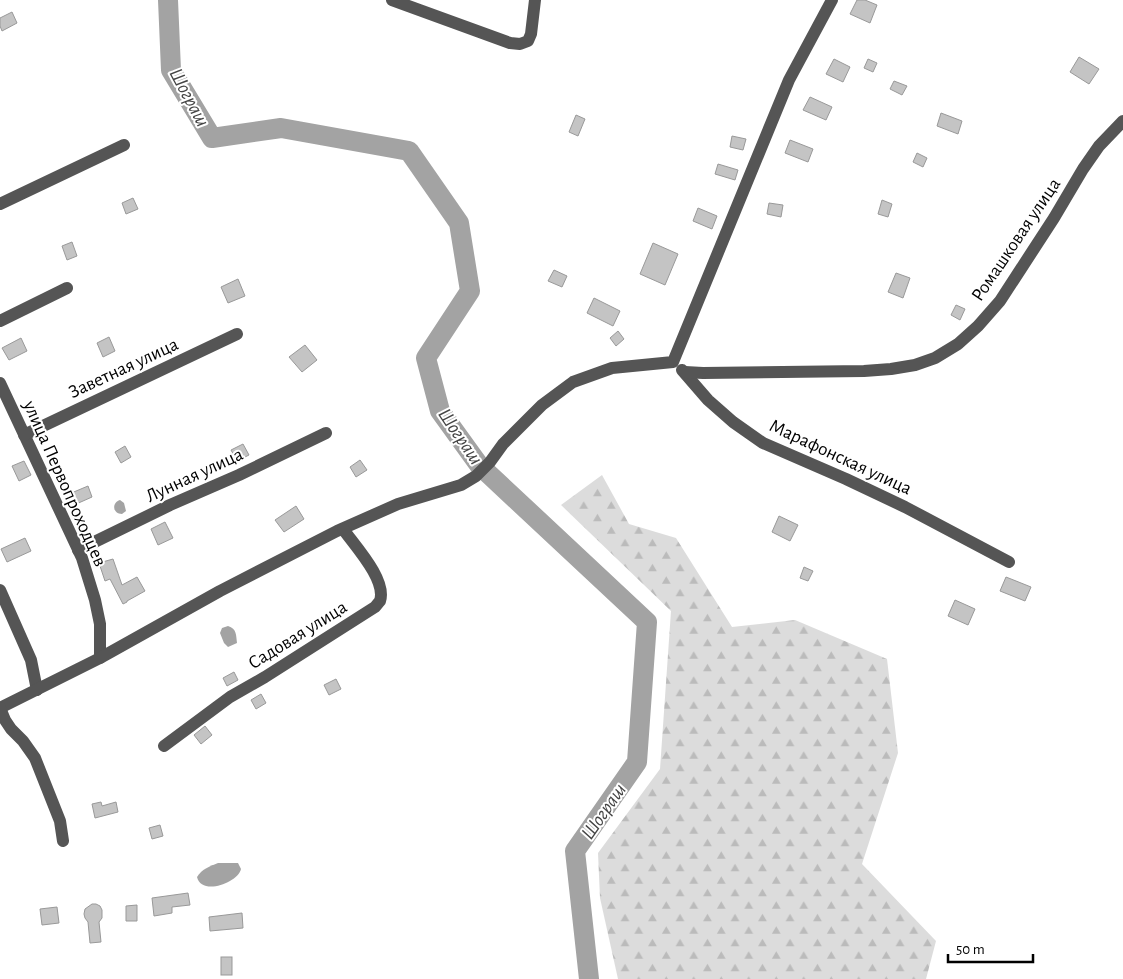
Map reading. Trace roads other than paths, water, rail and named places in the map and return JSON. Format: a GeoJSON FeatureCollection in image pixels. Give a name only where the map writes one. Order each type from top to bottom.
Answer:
{"type":"FeatureCollection","features":[{"type":"Feature","properties":{"kind":"street"},"geometry":{"type":"LineString","coordinates":[[392,0],[510,43],[520,44],[528,41],[531,34],[535,0]]}},
{"type":"Feature","properties":{"kind":"street"},"geometry":{"type":"LineString","coordinates":[[63,841],[60,821],[35,758],[23,741],[11,729],[0,708],[100,658],[220,591],[343,529],[398,504],[461,485],[476,476],[490,462],[503,444],[542,405],[573,382],[612,368],[673,362],[789,80],[832,0]]}},
{"type":"Feature","properties":{"kind":"street","name":"Ромашковая улица"},"geometry":{"type":"LineString","coordinates":[[685,372],[864,371],[915,365],[935,358],[958,344],[1000,302],[1098,146],[1123,121]]}},
{"type":"Feature","properties":{"kind":"street"},"geometry":{"type":"LineString","coordinates":[[0,204],[124,145]]}},
{"type":"Feature","properties":{"kind":"street"},"geometry":{"type":"LineString","coordinates":[[0,321],[67,288]]}},
{"type":"Feature","properties":{"kind":"street","name":"Заветная улица"},"geometry":{"type":"LineString","coordinates":[[24,435],[237,334]]}},
{"type":"Feature","properties":{"kind":"street","name":"Марафонская улица"},"geometry":{"type":"LineString","coordinates":[[673,362],[685,372],[714,406],[763,443],[904,506],[1009,562]]}},
{"type":"Feature","properties":{"kind":"street","name":"улица Первопроходцев"},"geometry":{"type":"LineString","coordinates":[[0,383],[82,558],[100,624],[100,658]]}},
{"type":"Feature","properties":{"kind":"street","name":"Лунная улица"},"geometry":{"type":"LineString","coordinates":[[78,550],[326,433]]}},
{"type":"Feature","properties":{"kind":"street","name":"Садовая улица"},"geometry":{"type":"LineString","coordinates":[[164,746],[230,696],[265,677],[380,602],[381,586],[373,569],[343,529]]}},
{"type":"Feature","properties":{"kind":"street"},"geometry":{"type":"LineString","coordinates":[[0,590],[31,660],[37,690]]}},
{"type":"Feature","properties":{"kind":"waterway","name":"Шограш"},"geometry":{"type":"LineString","coordinates":[[168,0],[171,70],[212,138],[281,128],[409,151],[459,223],[470,291],[426,358],[440,411],[479,465],[647,622],[637,762],[575,851],[589,979]]}}]}
